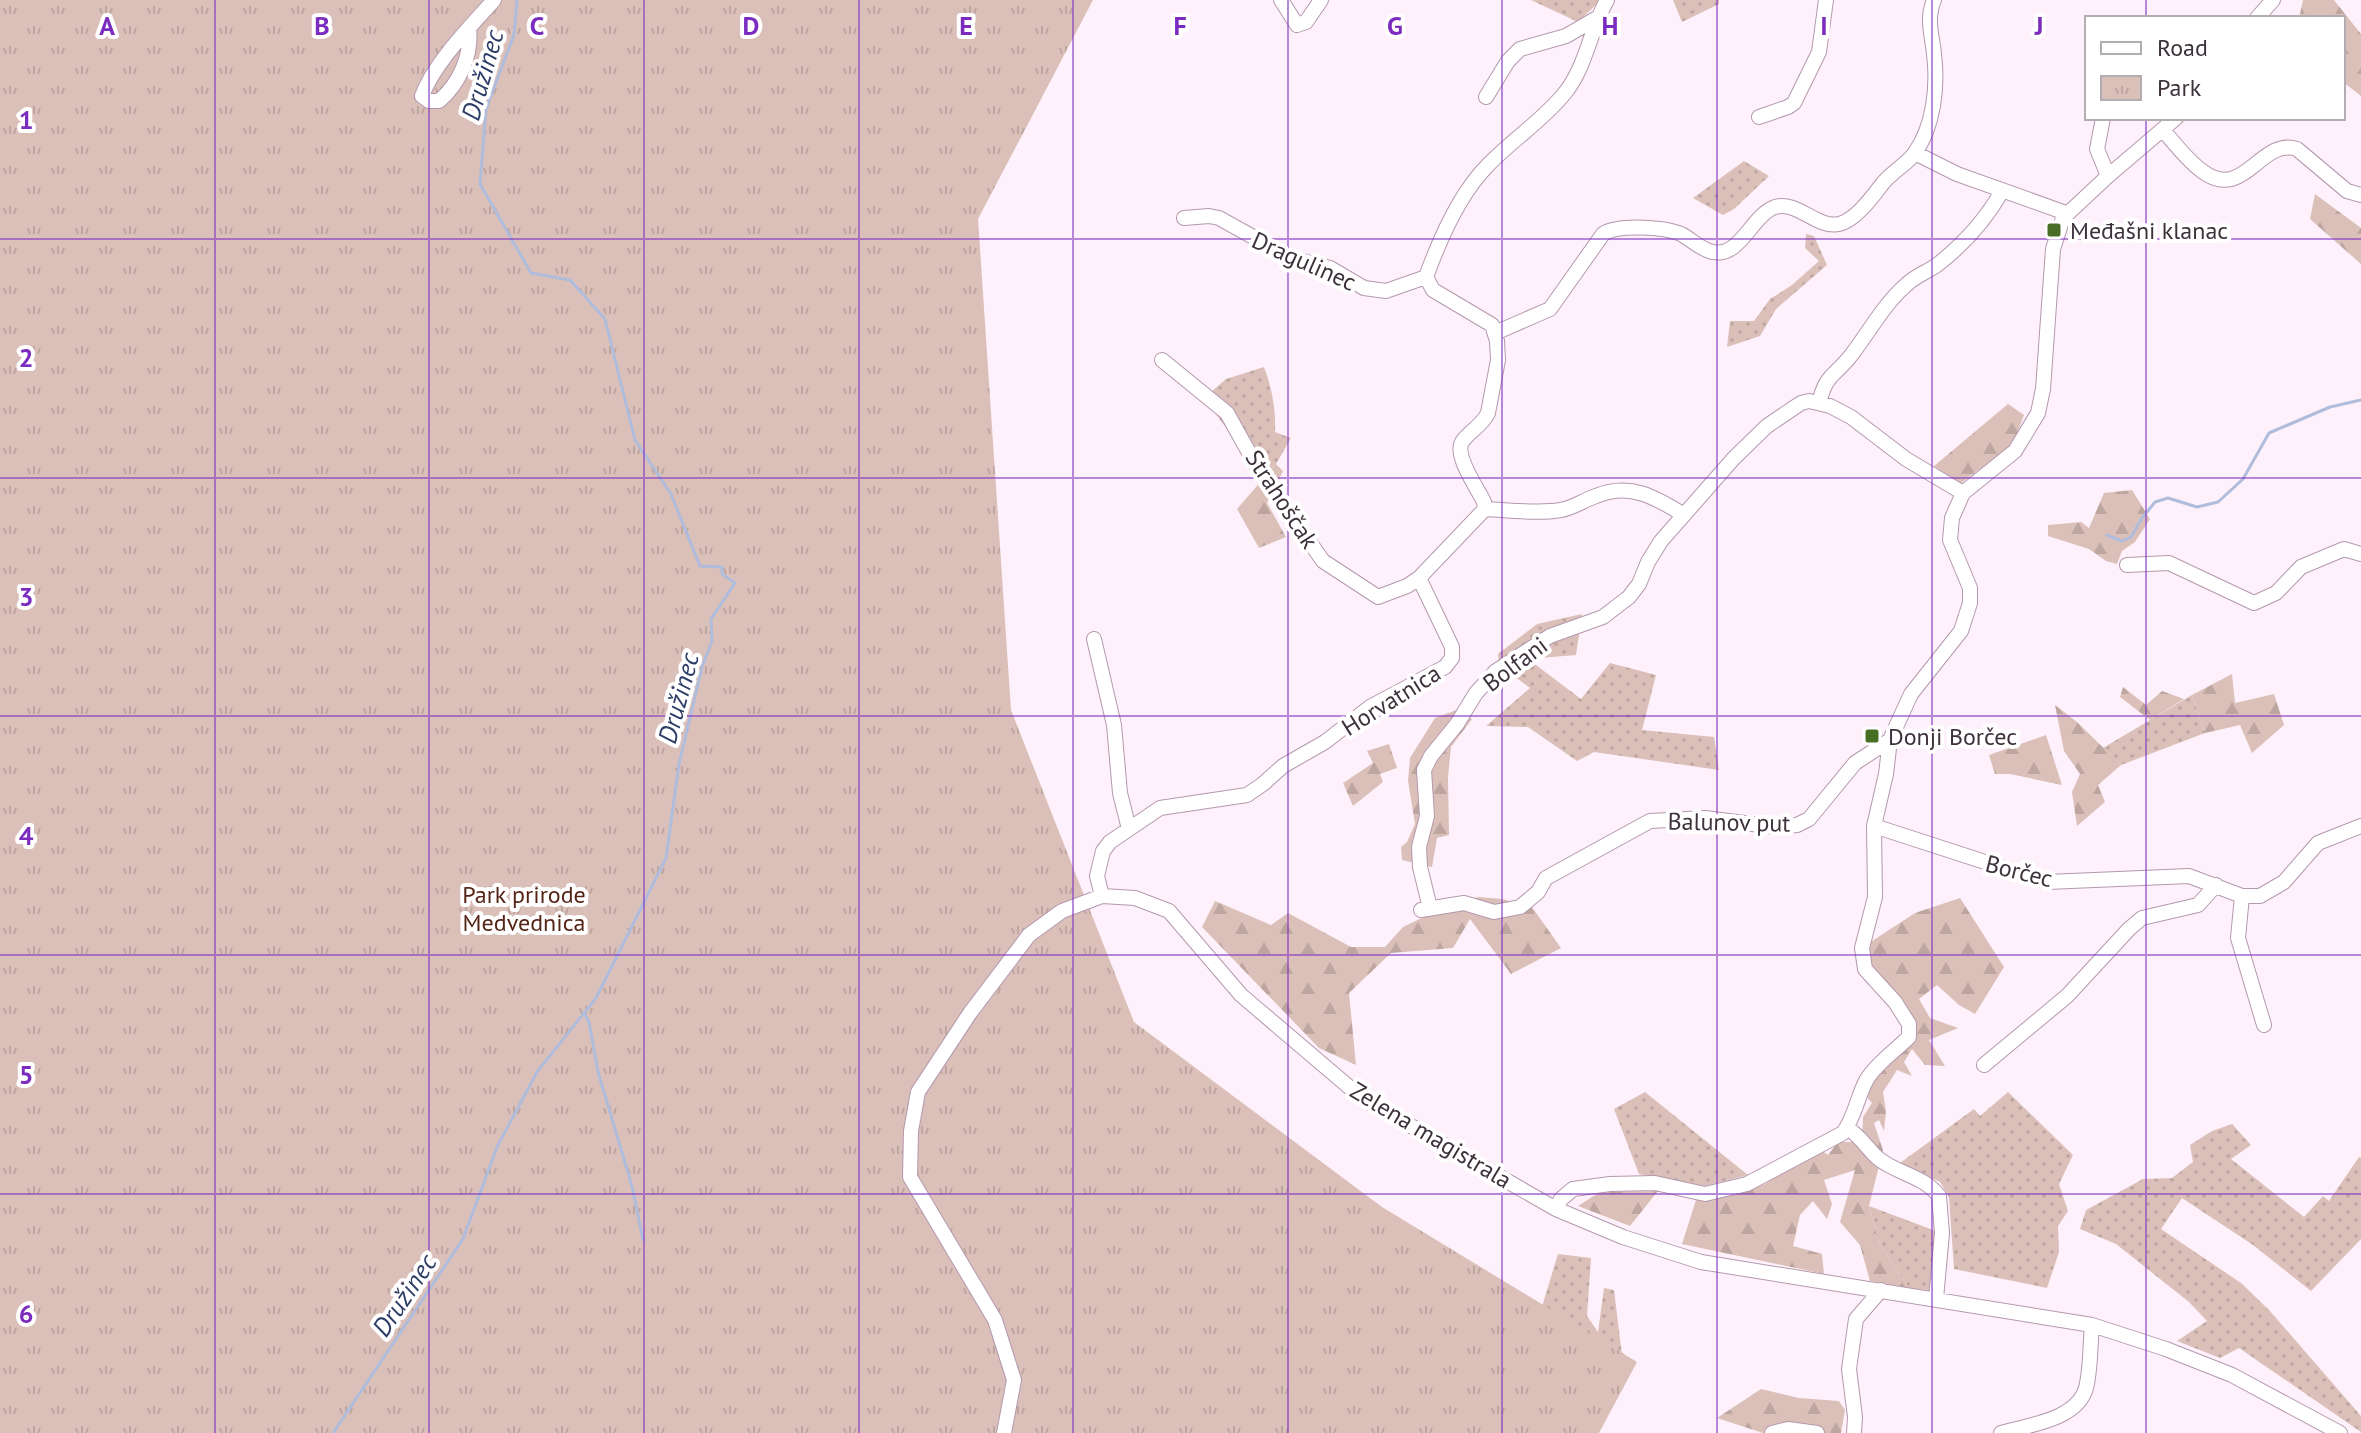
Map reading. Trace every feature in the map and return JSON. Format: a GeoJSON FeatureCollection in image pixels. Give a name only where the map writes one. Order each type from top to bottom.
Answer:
{"type":"FeatureCollection","features":[{"type":"Feature","properties":{"kind":"street"},"geometry":{"type":"LineString","coordinates":[[469,28],[470,50],[462,70],[445,97],[439,101],[429,101],[422,96],[424,89],[469,28],[494,0]]}},
{"type":"Feature","properties":{"kind":"street"},"geometry":{"type":"LineString","coordinates":[[1281,0],[1297,25],[1306,22],[1321,0]]}},
{"type":"Feature","properties":{"kind":"street"},"geometry":{"type":"LineString","coordinates":[[1485,509],[1462,461],[1460,448],[1488,413],[1498,360],[1495,333],[1489,321],[1433,290],[1426,277],[1449,222],[1483,172],[1572,84],[1607,0]]}},
{"type":"Feature","properties":{"kind":"street"},"geometry":{"type":"LineString","coordinates":[[1759,117],[1794,103],[1819,52],[1826,0]]}},
{"type":"Feature","properties":{"kind":"street"},"geometry":{"type":"LineString","coordinates":[[1495,333],[1550,309],[1603,234],[1623,229],[1663,229],[1679,233],[1708,251],[1720,253],[1734,245],[1765,214],[1778,207],[1789,207],[1827,223],[1839,224],[1855,213],[1892,172],[1915,153],[1927,127],[1932,107],[1935,63],[1929,18],[1934,0]]}},
{"type":"Feature","properties":{"kind":"street"},"geometry":{"type":"LineString","coordinates":[[2259,16],[2273,0]]}},
{"type":"Feature","properties":{"kind":"street"},"geometry":{"type":"LineString","coordinates":[[1486,97],[1508,61],[1520,49],[1566,36],[1597,18]]}},
{"type":"Feature","properties":{"kind":"street"},"geometry":{"type":"LineString","coordinates":[[2103,120],[2097,149],[2108,176]]}},
{"type":"Feature","properties":{"kind":"street"},"geometry":{"type":"LineString","coordinates":[[1556,1209],[1561,1199],[1573,1189],[1610,1184],[1655,1183],[1705,1194],[1747,1184],[1843,1133],[1870,1075],[1909,1037],[1909,1024],[1895,1002],[1865,969],[1862,948],[1875,897],[1874,826],[1890,740],[1911,694],[1951,646],[1967,616],[1970,588],[1954,553],[1949,528],[1963,493],[2015,451],[2038,413],[2043,389],[2053,249],[2066,213],[2174,120]]}},
{"type":"Feature","properties":{"kind":"street"},"geometry":{"type":"LineString","coordinates":[[2163,130],[2204,173],[2220,180],[2246,174],[2275,151],[2289,147],[2297,149],[2347,191],[2361,195]]}},
{"type":"Feature","properties":{"kind":"street"},"geometry":{"type":"LineString","coordinates":[[1915,153],[1957,174],[2066,213]]}},
{"type":"Feature","properties":{"kind":"street"},"geometry":{"type":"LineString","coordinates":[[1963,493],[1906,459],[1840,410],[1819,403],[1826,379],[1848,359],[1896,294],[1970,237],[2002,191]]}},
{"type":"Feature","properties":{"kind":"street","name":"Dragulinec"},"geometry":{"type":"LineString","coordinates":[[1184,218],[1219,218],[1298,261],[1330,268],[1371,290],[1392,289],[1426,277]]}},
{"type":"Feature","properties":{"kind":"street","name":"Strahoščak"},"geometry":{"type":"LineString","coordinates":[[1162,360],[1227,413],[1257,467],[1323,561],[1378,597],[1419,578]]}},
{"type":"Feature","properties":{"kind":"street","name":"Bolfani"},"geometry":{"type":"LineString","coordinates":[[1426,909],[1419,847],[1427,816],[1424,770],[1476,693],[1496,671],[1550,636],[1603,617],[1629,597],[1639,584],[1654,550],[1734,458],[1767,426],[1801,403],[1819,403]]}},
{"type":"Feature","properties":{"kind":"street"},"geometry":{"type":"LineString","coordinates":[[1419,578],[1485,509],[1559,510],[1603,493],[1638,490],[1684,515]]}},
{"type":"Feature","properties":{"kind":"street"},"geometry":{"type":"LineString","coordinates":[[2127,565],[2169,563],[2254,603],[2276,593],[2301,567],[2344,549],[2361,554]]}},
{"type":"Feature","properties":{"kind":"street","name":"Horvatnica"},"geometry":{"type":"LineString","coordinates":[[1102,896],[1097,876],[1103,851],[1160,808],[1247,795],[1283,766],[1325,742],[1370,707],[1445,667],[1452,658],[1452,647],[1419,578]]}},
{"type":"Feature","properties":{"kind":"street"},"geometry":{"type":"LineString","coordinates":[[1094,639],[1114,725],[1120,793],[1129,829]]}},
{"type":"Feature","properties":{"kind":"street","name":"Balunov put"},"geometry":{"type":"LineString","coordinates":[[1426,909],[1464,903],[1494,912],[1520,907],[1538,892],[1546,878],[1650,821],[1705,818],[1776,827],[1797,825],[1809,819],[1855,763],[1890,740]]}},
{"type":"Feature","properties":{"kind":"street","name":"Borčec"},"geometry":{"type":"LineString","coordinates":[[1874,826],[2047,882],[2189,876],[2242,896]]}},
{"type":"Feature","properties":{"kind":"street"},"geometry":{"type":"LineString","coordinates":[[2264,1025],[2238,938],[2242,896],[2260,896],[2284,882],[2318,843],[2361,826]]}},
{"type":"Feature","properties":{"kind":"street"},"geometry":{"type":"LineString","coordinates":[[1984,1065],[2067,996],[2142,918],[2198,905],[2216,885]]}},
{"type":"Feature","properties":{"kind":"street","name":"Zelena magistrala"},"geometry":{"type":"LineString","coordinates":[[1004,1433],[1014,1380],[995,1320],[910,1177],[911,1131],[918,1092],[970,1013],[1029,935],[1062,911],[1102,896],[1135,898],[1169,911],[1241,995],[1362,1098],[1556,1209],[1623,1237],[1701,1262],[2092,1325],[2232,1375],[2340,1433]]}},
{"type":"Feature","properties":{"kind":"street"},"geometry":{"type":"LineString","coordinates":[[1847,1128],[1859,1135],[1880,1160],[1921,1180],[1939,1196],[1942,1233],[1936,1299]]}},
{"type":"Feature","properties":{"kind":"street"},"geometry":{"type":"LineString","coordinates":[[1854,1433],[1849,1369],[1856,1319],[1881,1290]]}},
{"type":"Feature","properties":{"kind":"street"},"geometry":{"type":"LineString","coordinates":[[2001,1433],[2063,1414],[2078,1403],[2086,1388],[2092,1325]]}},
{"type":"Feature","properties":{"kind":"street"},"geometry":{"type":"LineString","coordinates":[[1772,1433],[1788,1429],[1817,1433]]}},
{"type":"Feature","properties":{"kind":"green space","name":"Park prirode Medvednica"},"geometry":{"type":"Polygon","coordinates":[[[0,0],[1093,0],[978,219],[1011,710],[1134,1022],[1382,1207],[1637,1362],[1599,1433],[0,1433],[0,0]]]}},
{"type":"Feature","properties":{"kind":"green space"},"geometry":{"type":"Polygon","coordinates":[[[1531,0],[1601,0],[1578,22],[1531,0]]]}},
{"type":"Feature","properties":{"kind":"green space"},"geometry":{"type":"Polygon","coordinates":[[[1673,0],[1719,0],[1719,4],[1682,22],[1673,0]]]}},
{"type":"Feature","properties":{"kind":"green space"},"geometry":{"type":"Polygon","coordinates":[[[2303,0],[2334,0],[2361,34],[2361,96],[2345,84],[2345,16],[2299,16],[2303,0]]]}},
{"type":"Feature","properties":{"kind":"green space"},"geometry":{"type":"Polygon","coordinates":[[[1744,161],[1769,176],[1734,209],[1723,215],[1693,198],[1744,161]]]}},
{"type":"Feature","properties":{"kind":"green space"},"geometry":{"type":"Polygon","coordinates":[[[2315,194],[2361,228],[2361,264],[2310,219],[2315,194]]]}},
{"type":"Feature","properties":{"kind":"green space"},"geometry":{"type":"Polygon","coordinates":[[[1806,234],[1814,236],[1827,265],[1776,309],[1760,336],[1727,347],[1730,321],[1754,321],[1770,299],[1792,285],[1819,261],[1805,248],[1806,234]]]}},
{"type":"Feature","properties":{"kind":"green space"},"geometry":{"type":"Polygon","coordinates":[[[1264,367],[1273,399],[1275,432],[1291,438],[1276,464],[1263,478],[1204,398],[1226,379],[1264,367]]]}},
{"type":"Feature","properties":{"kind":"green space"},"geometry":{"type":"Polygon","coordinates":[[[2008,404],[2024,415],[2013,444],[1960,484],[1934,466],[2008,404]]]}},
{"type":"Feature","properties":{"kind":"green space"},"geometry":{"type":"Polygon","coordinates":[[[1276,464],[1283,471],[1267,503],[1286,537],[1259,548],[1237,509],[1276,464]]]}},
{"type":"Feature","properties":{"kind":"green space"},"geometry":{"type":"Polygon","coordinates":[[[2132,490],[2150,519],[2135,542],[2122,551],[2117,564],[2106,561],[2089,549],[2048,536],[2048,525],[2081,522],[2089,528],[2104,493],[2132,490]]]}},
{"type":"Feature","properties":{"kind":"green space"},"geometry":{"type":"Polygon","coordinates":[[[1582,614],[1576,655],[1528,659],[1581,699],[1610,663],[1656,675],[1642,730],[1714,737],[1719,770],[1594,752],[1577,761],[1528,727],[1486,726],[1530,688],[1499,665],[1498,654],[1537,624],[1582,614]]]}},
{"type":"Feature","properties":{"kind":"green space"},"geometry":{"type":"Polygon","coordinates":[[[2232,674],[2235,703],[2274,694],[2284,725],[2252,753],[2240,725],[2205,733],[2192,695],[2232,674]]]}},
{"type":"Feature","properties":{"kind":"green space"},"geometry":{"type":"Polygon","coordinates":[[[2123,687],[2146,705],[2162,691],[2184,699],[2150,720],[2120,697],[2123,687]]]}},
{"type":"Feature","properties":{"kind":"green space"},"geometry":{"type":"Polygon","coordinates":[[[2192,695],[2205,733],[2121,765],[2103,748],[2192,695]]]}},
{"type":"Feature","properties":{"kind":"green space"},"geometry":{"type":"Polygon","coordinates":[[[2055,705],[2121,765],[2098,785],[2105,802],[2077,826],[2072,792],[2080,774],[2064,751],[2055,705]]]}},
{"type":"Feature","properties":{"kind":"green space"},"geometry":{"type":"Polygon","coordinates":[[[1459,709],[1472,719],[1451,747],[1449,835],[1437,838],[1432,867],[1402,860],[1401,847],[1407,842],[1415,824],[1408,781],[1410,758],[1435,718],[1459,709]]]}},
{"type":"Feature","properties":{"kind":"green space"},"geometry":{"type":"Polygon","coordinates":[[[2046,735],[2062,785],[2010,774],[1995,774],[1989,755],[2046,735]]]}},
{"type":"Feature","properties":{"kind":"green space"},"geometry":{"type":"Polygon","coordinates":[[[1389,744],[1397,768],[1380,774],[1383,782],[1353,806],[1343,783],[1373,763],[1367,751],[1389,744]]]}},
{"type":"Feature","properties":{"kind":"green space"},"geometry":{"type":"Polygon","coordinates":[[[1478,897],[1502,899],[1532,907],[1561,948],[1511,974],[1470,919],[1453,948],[1391,953],[1349,993],[1356,1065],[1319,1048],[1202,927],[1215,901],[1271,925],[1288,913],[1351,947],[1385,947],[1403,927],[1478,897]]]}},
{"type":"Feature","properties":{"kind":"green space"},"geometry":{"type":"Polygon","coordinates":[[[1960,898],[2004,967],[1975,1014],[1959,1005],[1937,985],[1919,999],[1930,1018],[1958,1028],[1929,1040],[1945,1066],[1925,1065],[1912,1049],[1904,1062],[1912,1076],[1897,1070],[1883,1092],[1886,1111],[1884,1131],[1879,1120],[1874,1123],[1883,1150],[1869,1206],[1879,1243],[1909,1288],[1870,1281],[1860,1245],[1840,1222],[1855,1170],[1824,1180],[1832,1204],[1827,1219],[1813,1201],[1800,1215],[1793,1246],[1822,1254],[1824,1274],[1682,1244],[1696,1200],[1715,1199],[1765,1184],[1790,1166],[1821,1150],[1828,1155],[1838,1142],[1862,1142],[1863,1117],[1872,1103],[1865,1095],[1874,1077],[1916,1034],[1870,968],[1866,945],[1915,913],[1960,898]]]}},
{"type":"Feature","properties":{"kind":"green space"},"geometry":{"type":"Polygon","coordinates":[[[1645,1092],[1748,1175],[1701,1187],[1639,1174],[1614,1109],[1645,1092]]]}},
{"type":"Feature","properties":{"kind":"green space"},"geometry":{"type":"Polygon","coordinates":[[[2008,1092],[2073,1155],[2059,1184],[2068,1211],[2058,1226],[2059,1252],[2047,1288],[1954,1269],[1949,1197],[1940,1182],[1900,1163],[1974,1109],[1980,1116],[2008,1092]]]}},
{"type":"Feature","properties":{"kind":"green space"},"geometry":{"type":"Polygon","coordinates":[[[2232,1124],[2251,1145],[2231,1159],[2304,1217],[2323,1196],[2329,1201],[2361,1158],[2361,1239],[2311,1291],[2253,1245],[2182,1198],[2161,1229],[2241,1283],[2269,1310],[2361,1416],[2361,1432],[2239,1348],[2220,1358],[2177,1341],[2207,1321],[2189,1302],[2116,1244],[2080,1229],[2086,1210],[2143,1179],[2172,1178],[2193,1162],[2190,1145],[2212,1131],[2232,1124]]]}},
{"type":"Feature","properties":{"kind":"green space"},"geometry":{"type":"Polygon","coordinates":[[[1658,1191],[1630,1226],[1578,1206],[1600,1192],[1658,1191]]]}},
{"type":"Feature","properties":{"kind":"green space"},"geometry":{"type":"Polygon","coordinates":[[[1869,1206],[1936,1231],[1933,1291],[1909,1288],[1879,1243],[1869,1206]]]}},
{"type":"Feature","properties":{"kind":"green space"},"geometry":{"type":"Polygon","coordinates":[[[1558,1254],[1591,1258],[1587,1316],[1598,1332],[1604,1288],[1614,1290],[1623,1363],[1537,1323],[1558,1254]]]}},
{"type":"Feature","properties":{"kind":"green space"},"geometry":{"type":"Polygon","coordinates":[[[1761,1389],[1799,1398],[1839,1401],[1845,1410],[1841,1433],[1763,1433],[1717,1418],[1761,1389]]]}},
{"type":"Feature","properties":{"kind":"waterway","name":"Družinec"},"geometry":{"type":"LineString","coordinates":[[333,1433],[463,1239],[497,1147],[537,1072],[596,998],[666,858],[679,764],[702,667],[712,641],[711,619],[735,583],[722,574],[722,567],[700,566],[671,494],[635,440],[605,319],[570,280],[531,273],[480,184],[486,109],[514,35],[517,0]]}},
{"type":"Feature","properties":{"kind":"waterway"},"geometry":{"type":"LineString","coordinates":[[2107,535],[2122,541],[2131,537],[2155,502],[2168,498],[2197,507],[2218,502],[2243,479],[2269,433],[2330,407],[2361,400]]}},
{"type":"Feature","properties":{"kind":"waterway"},"geometry":{"type":"LineString","coordinates":[[584,1013],[589,1022],[598,1072],[632,1186],[643,1240]]}},
{"type":"Feature","properties":{"kind":"place","name":"Međašni klanac"},"geometry":{"type":"Point","coordinates":[2054,230]}},
{"type":"Feature","properties":{"kind":"place","name":"Donji Borčec"},"geometry":{"type":"Point","coordinates":[1872,736]}}]}
